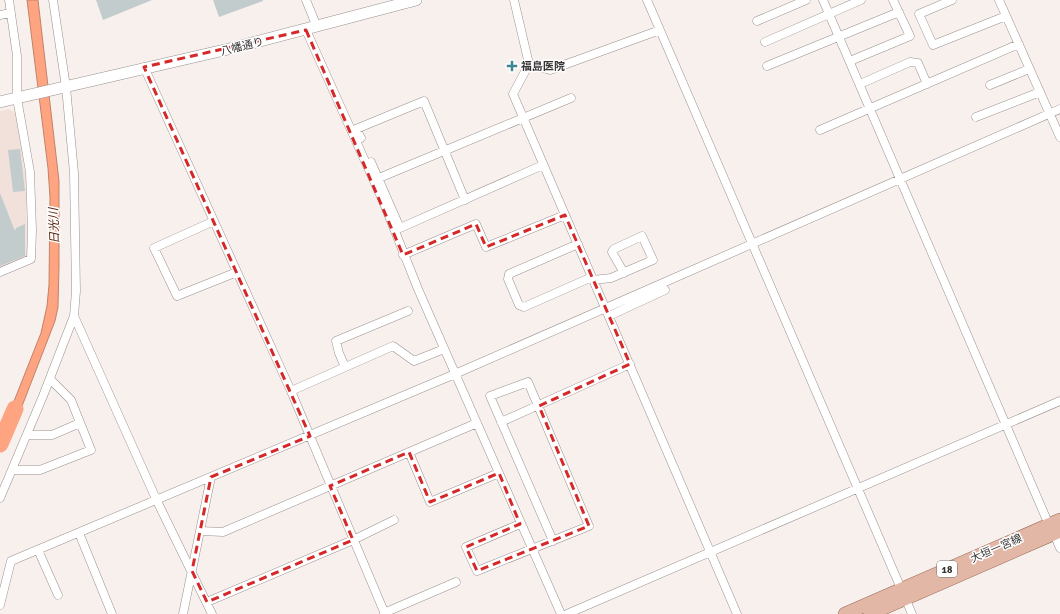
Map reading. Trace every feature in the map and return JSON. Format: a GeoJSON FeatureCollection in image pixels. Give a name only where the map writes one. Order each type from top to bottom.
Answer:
{"type":"FeatureCollection","features":[{"type":"Feature","properties":{"kind":"main road","name":"大垣一宮線"},"geometry":{"type":"LineString","coordinates":[[844,614],[904,594],[1056,528]]}},
{"type":"Feature","properties":{"kind":"main road","name":"大垣一宮線"},"geometry":{"type":"LineString","coordinates":[[870,614],[904,594]]}},
{"type":"Feature","properties":{"kind":"street"},"geometry":{"type":"LineString","coordinates":[[0,272],[32,259],[30,172],[9,0]]}},
{"type":"Feature","properties":{"kind":"street"},"geometry":{"type":"LineString","coordinates":[[0,498],[50,379],[74,316],[76,291],[74,174],[66,87],[53,0]]}},
{"type":"Feature","properties":{"kind":"street"},"geometry":{"type":"LineString","coordinates":[[306,0],[312,28],[383,201],[403,255],[499,473],[531,550],[561,614]]}},
{"type":"Feature","properties":{"kind":"street","name":"八幡通り"},"geometry":{"type":"LineString","coordinates":[[22,97],[312,28],[416,0]]}},
{"type":"Feature","properties":{"kind":"street"},"geometry":{"type":"LineString","coordinates":[[514,0],[529,64],[514,94],[543,166],[593,278],[737,614]]}},
{"type":"Feature","properties":{"kind":"street"},"geometry":{"type":"LineString","coordinates":[[647,0],[859,488],[912,614]]}},
{"type":"Feature","properties":{"kind":"street"},"geometry":{"type":"LineString","coordinates":[[757,21],[806,0]]}},
{"type":"Feature","properties":{"kind":"street"},"geometry":{"type":"LineString","coordinates":[[823,0],[980,366],[1056,528],[1060,548]]}},
{"type":"Feature","properties":{"kind":"street"},"geometry":{"type":"LineString","coordinates":[[765,42],[861,0]]}},
{"type":"Feature","properties":{"kind":"street"},"geometry":{"type":"LineString","coordinates":[[850,61],[910,36],[893,0]]}},
{"type":"Feature","properties":{"kind":"street"},"geometry":{"type":"LineString","coordinates":[[952,0],[919,14],[933,45],[1006,16]]}},
{"type":"Feature","properties":{"kind":"street"},"geometry":{"type":"LineString","coordinates":[[999,0],[1060,137]]}},
{"type":"Feature","properties":{"kind":"street"},"geometry":{"type":"LineString","coordinates":[[767,66],[899,12]]}},
{"type":"Feature","properties":{"kind":"street"},"geometry":{"type":"LineString","coordinates":[[0,15],[11,13]]}},
{"type":"Feature","properties":{"kind":"street"},"geometry":{"type":"LineString","coordinates":[[529,64],[550,70],[660,30]]}},
{"type":"Feature","properties":{"kind":"street"},"geometry":{"type":"LineString","coordinates":[[820,130],[1019,44]]}},
{"type":"Feature","properties":{"kind":"street"},"geometry":{"type":"LineString","coordinates":[[860,84],[910,62],[918,63],[927,84]]}},
{"type":"Feature","properties":{"kind":"street"},"geometry":{"type":"LineString","coordinates":[[144,67],[291,391],[385,613],[456,582]]}},
{"type":"Feature","properties":{"kind":"street"},"geometry":{"type":"LineString","coordinates":[[990,86],[1029,69]]}},
{"type":"Feature","properties":{"kind":"street"},"geometry":{"type":"LineString","coordinates":[[976,118],[1040,92]]}},
{"type":"Feature","properties":{"kind":"street"},"geometry":{"type":"LineString","coordinates":[[0,102],[22,97]]}},
{"type":"Feature","properties":{"kind":"street"},"geometry":{"type":"LineString","coordinates":[[379,178],[524,119],[571,98]]}},
{"type":"Feature","properties":{"kind":"street"},"geometry":{"type":"LineString","coordinates":[[466,200],[424,101],[356,129],[400,228],[466,200],[543,166]]}},
{"type":"Feature","properties":{"kind":"street"},"geometry":{"type":"LineString","coordinates":[[0,605],[12,561],[455,374],[1060,109]]}},
{"type":"Feature","properties":{"kind":"street"},"geometry":{"type":"LineString","coordinates":[[403,255],[476,224],[486,247],[565,215]]}},
{"type":"Feature","properties":{"kind":"street"},"geometry":{"type":"LineString","coordinates":[[214,221],[154,248],[177,296],[237,272]]}},
{"type":"Feature","properties":{"kind":"street"},"geometry":{"type":"LineString","coordinates":[[578,244],[509,274],[508,279],[519,305],[524,307],[593,278],[611,278],[624,273],[653,260],[642,236],[614,249],[612,252],[624,273]]}},
{"type":"Feature","properties":{"kind":"street"},"geometry":{"type":"LineString","coordinates":[[608,316],[665,290]]}},
{"type":"Feature","properties":{"kind":"street"},"geometry":{"type":"LineString","coordinates":[[345,367],[336,341],[408,310]]}},
{"type":"Feature","properties":{"kind":"street"},"geometry":{"type":"LineString","coordinates":[[74,316],[157,501],[212,614]]}},
{"type":"Feature","properties":{"kind":"street"},"geometry":{"type":"LineString","coordinates":[[291,391],[393,346],[414,362],[444,349]]}},
{"type":"Feature","properties":{"kind":"street"},"geometry":{"type":"LineString","coordinates":[[501,422],[630,364]]}},
{"type":"Feature","properties":{"kind":"street"},"geometry":{"type":"LineString","coordinates":[[12,470],[40,470],[91,450],[71,400],[50,379]]}},
{"type":"Feature","properties":{"kind":"street"},"geometry":{"type":"LineString","coordinates":[[520,524],[466,547],[477,571],[531,550],[553,541],[589,526],[528,382],[490,396],[553,541]]}},
{"type":"Feature","properties":{"kind":"street"},"geometry":{"type":"LineString","coordinates":[[567,614],[1060,401]]}},
{"type":"Feature","properties":{"kind":"street"},"geometry":{"type":"LineString","coordinates":[[27,435],[52,435],[80,423]]}},
{"type":"Feature","properties":{"kind":"street"},"geometry":{"type":"LineString","coordinates":[[201,530],[223,532],[477,424]]}},
{"type":"Feature","properties":{"kind":"street"},"geometry":{"type":"LineString","coordinates":[[409,452],[430,502],[499,473]]}},
{"type":"Feature","properties":{"kind":"street"},"geometry":{"type":"LineString","coordinates":[[183,614],[211,478]]}},
{"type":"Feature","properties":{"kind":"street"},"geometry":{"type":"LineString","coordinates":[[207,602],[353,540],[394,520]]}},
{"type":"Feature","properties":{"kind":"street"},"geometry":{"type":"LineString","coordinates":[[79,533],[112,614]]}},
{"type":"Feature","properties":{"kind":"street"},"geometry":{"type":"LineString","coordinates":[[38,550],[58,595]]}},
{"type":"Feature","properties":{"kind":"highlighted area"},"geometry":{"type":"Polygon","coordinates":[[[306,30],[403,255],[476,224],[486,247],[565,215],[630,364],[539,406],[589,526],[477,571],[466,547],[520,524],[499,473],[430,502],[409,452],[330,486],[353,540],[207,602],[192,571],[211,477],[310,436],[144,67],[306,30]]]}},
{"type":"Feature","properties":{"kind":"shaded area"},"geometry":{"type":"Polygon","coordinates":[[[9,109],[16,113],[26,179],[27,256],[25,260],[0,270],[0,111],[9,109]]]}},
{"type":"Feature","properties":{"kind":"water"},"geometry":{"type":"Polygon","coordinates":[[[27,0],[38,0],[59,181],[58,307],[55,321],[12,432],[3,429],[41,333],[47,306],[49,285],[50,197],[48,168],[27,0]]]}},
{"type":"Feature","properties":{"kind":"building"},"geometry":{"type":"Polygon","coordinates":[[[96,0],[152,0],[103,20],[96,0]]]}},
{"type":"Feature","properties":{"kind":"building"},"geometry":{"type":"Polygon","coordinates":[[[213,0],[263,0],[263,1],[219,17],[213,0]]]}},
{"type":"Feature","properties":{"kind":"building"},"geometry":{"type":"Polygon","coordinates":[[[20,149],[25,191],[13,192],[8,150],[20,149]]]}},
{"type":"Feature","properties":{"kind":"building"},"geometry":{"type":"Polygon","coordinates":[[[0,193],[15,231],[16,228],[25,224],[25,256],[0,266],[0,193]]]}},
{"type":"Feature","properties":{"kind":"waterway","name":"日光川"},"geometry":{"type":"LineString","coordinates":[[0,444],[15,409]]}},
{"type":"Feature","properties":{"kind":"place","name":"福島医院"},"geometry":{"type":"Point","coordinates":[512,66]}}]}
